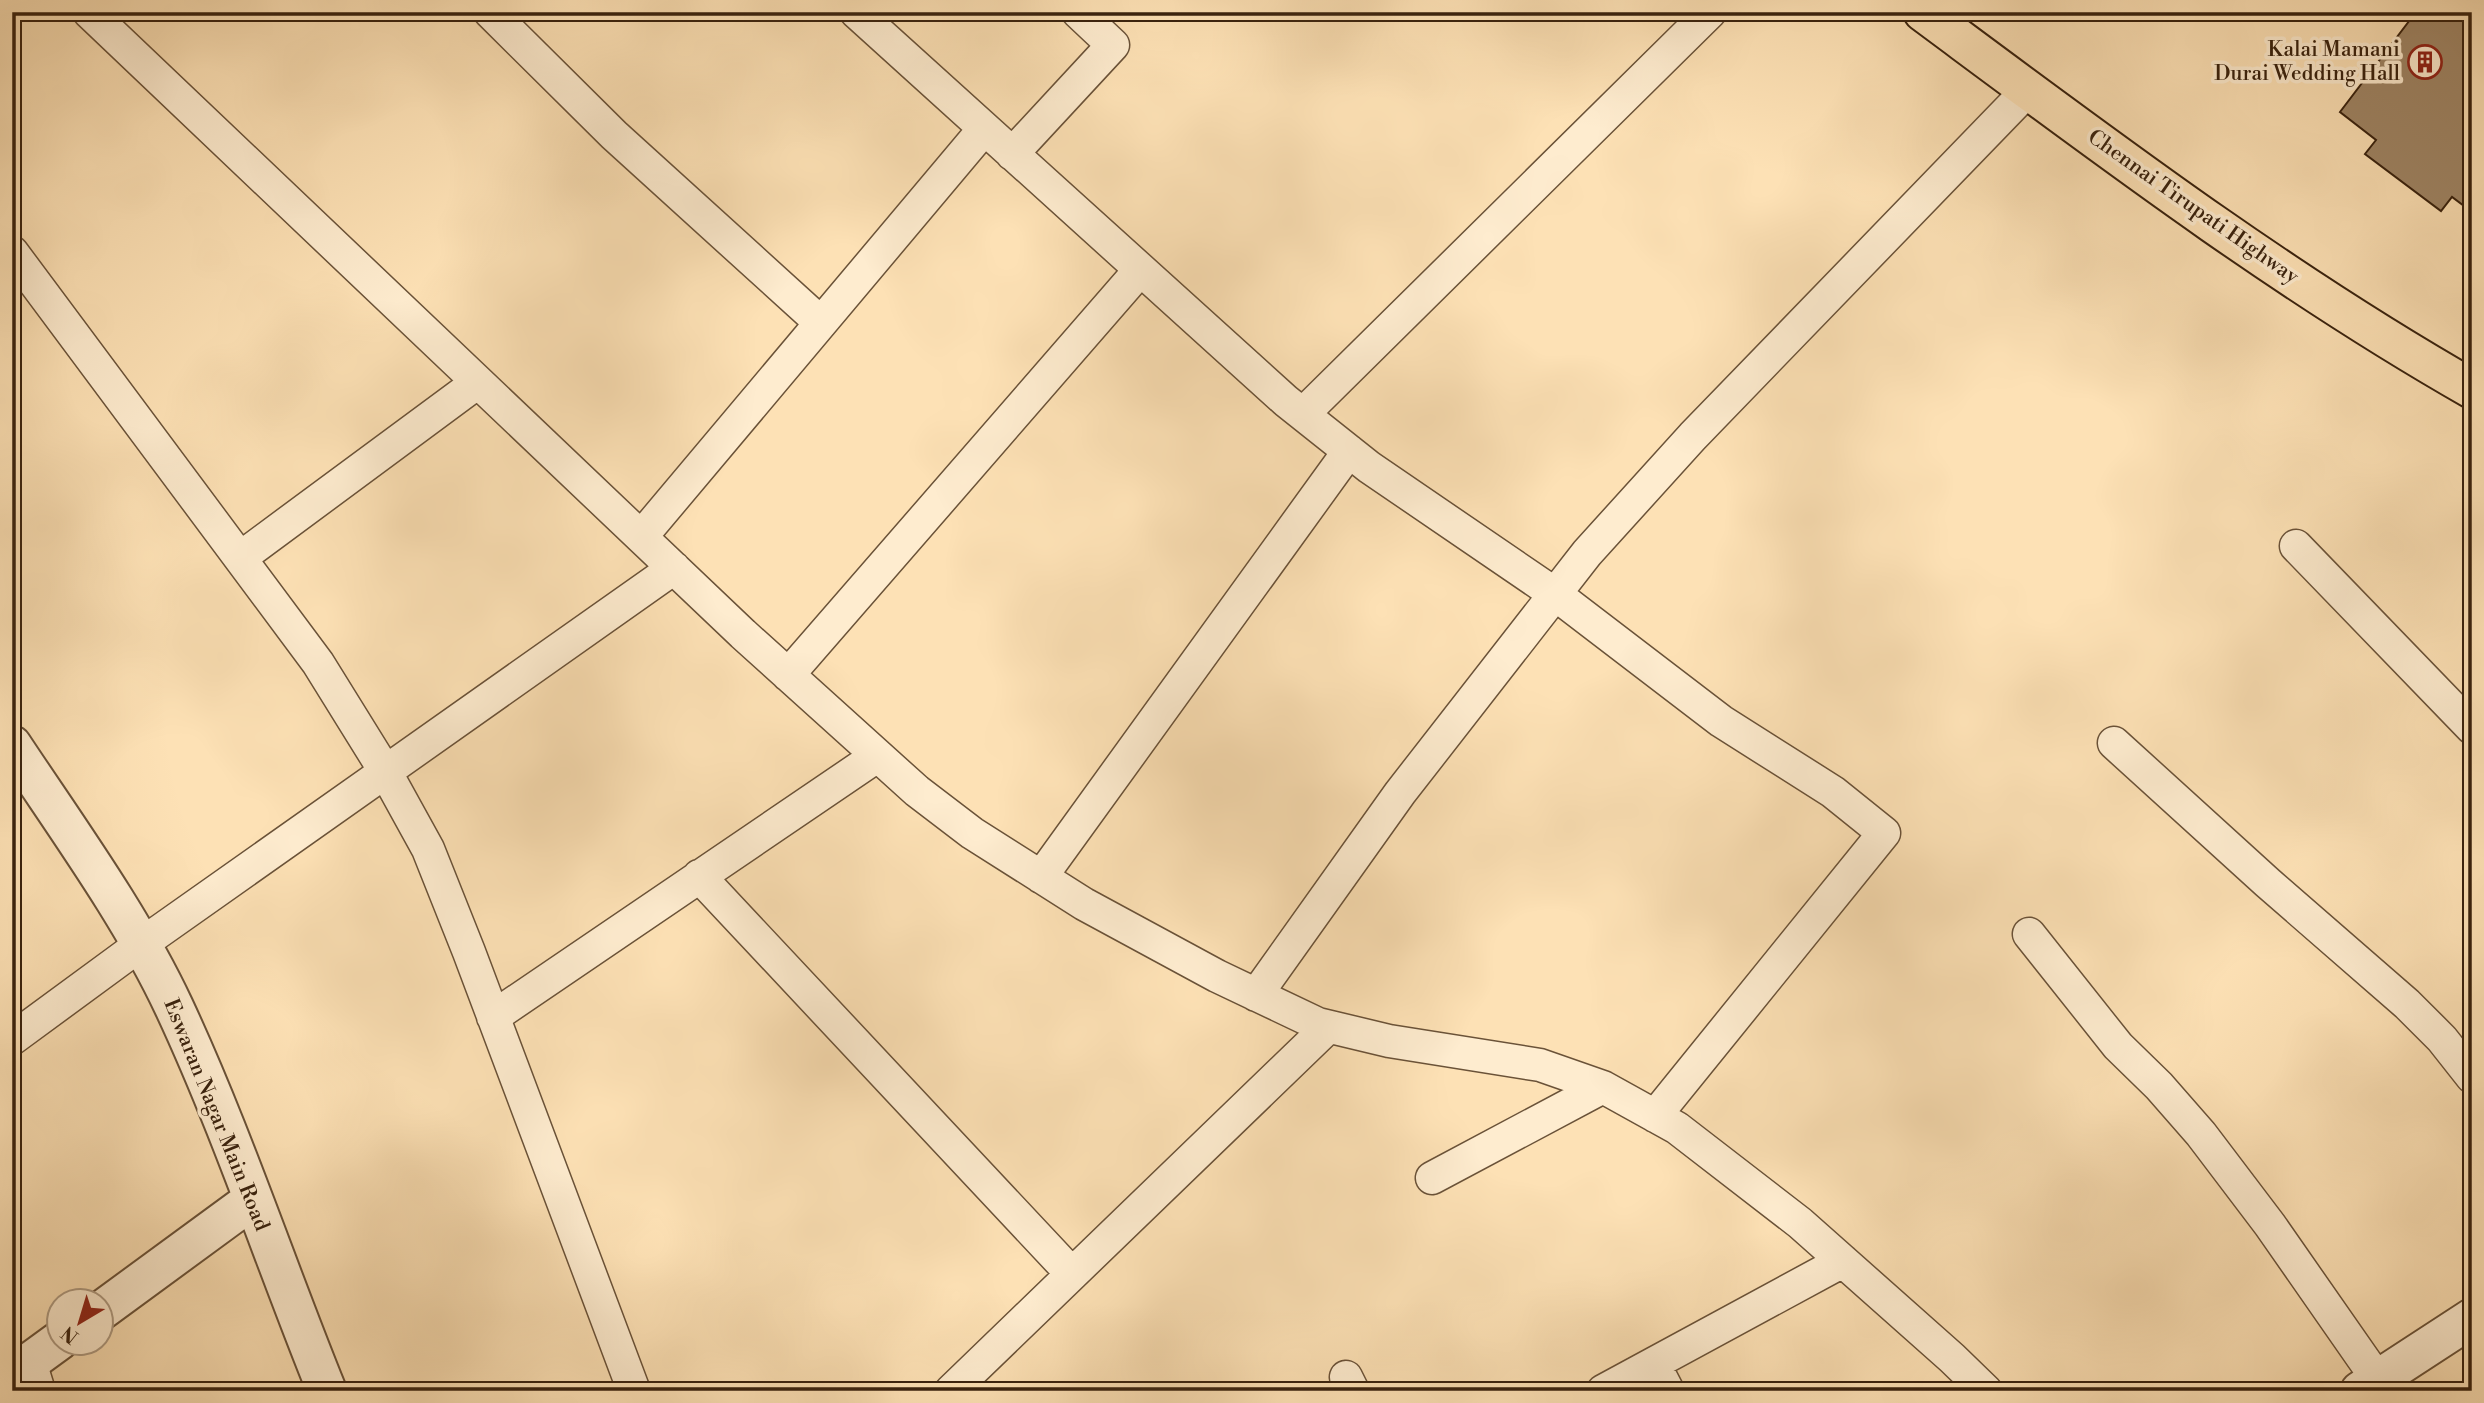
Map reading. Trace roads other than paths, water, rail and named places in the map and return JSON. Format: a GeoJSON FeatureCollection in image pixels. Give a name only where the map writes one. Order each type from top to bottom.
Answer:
{"type":"FeatureCollection","features":[{"type":"Feature","properties":{"kind":"main road","name":"Chennai Tirupati Highway"},"geometry":{"type":"LineString","coordinates":[[1923,12],[2114,154],[2237,240],[2423,361],[2472,389]]}},
{"type":"Feature","properties":{"kind":"street"},"geometry":{"type":"LineString","coordinates":[[89,12],[788,675],[917,791],[972,833],[1096,910],[1256,995],[1318,1024],[1389,1041],[1540,1065],[1603,1087],[1656,1116],[1677,1128],[1800,1223],[1986,1391]]}},
{"type":"Feature","properties":{"kind":"street"},"geometry":{"type":"LineString","coordinates":[[491,12],[614,135],[821,323]]}},
{"type":"Feature","properties":{"kind":"street"},"geometry":{"type":"LineString","coordinates":[[856,12],[1140,270],[1303,415],[1349,452],[1555,594],[1721,721],[1833,792],[1884,832],[1656,1116]]}},
{"type":"Feature","properties":{"kind":"street"},"geometry":{"type":"LineString","coordinates":[[1012,154],[1113,46],[1078,12]]}},
{"type":"Feature","properties":{"kind":"street"},"geometry":{"type":"LineString","coordinates":[[1303,415],[1710,12]]}},
{"type":"Feature","properties":{"kind":"street"},"geometry":{"type":"LineString","coordinates":[[1256,995],[1400,793],[1587,553],[1693,436],[2028,90]]}},
{"type":"Feature","properties":{"kind":"street"},"geometry":{"type":"LineString","coordinates":[[641,537],[984,129]]}},
{"type":"Feature","properties":{"kind":"street"},"geometry":{"type":"LineString","coordinates":[[12,252],[318,663],[385,771],[428,849],[634,1391]]}},
{"type":"Feature","properties":{"kind":"street"},"geometry":{"type":"LineString","coordinates":[[788,675],[1140,270]]}},
{"type":"Feature","properties":{"kind":"street"},"geometry":{"type":"LineString","coordinates":[[240,558],[478,382]]}},
{"type":"Feature","properties":{"kind":"street"},"geometry":{"type":"LineString","coordinates":[[1041,877],[1349,452]]}},
{"type":"Feature","properties":{"kind":"street"},"geometry":{"type":"LineString","coordinates":[[2296,546],[2472,728]]}},
{"type":"Feature","properties":{"kind":"street"},"geometry":{"type":"LineString","coordinates":[[12,1039],[140,945],[674,568]]}},
{"type":"Feature","properties":{"kind":"street"},"geometry":{"type":"LineString","coordinates":[[2113,743],[2407,1004],[2442,1039],[2472,1077]]}},
{"type":"Feature","properties":{"kind":"street","name":"Eswaran Nagar Main Road"},"geometry":{"type":"LineString","coordinates":[[12,745],[140,945],[173,1004],[204,1074],[327,1391]]}},
{"type":"Feature","properties":{"kind":"street"},"geometry":{"type":"LineString","coordinates":[[493,1017],[877,756]]}},
{"type":"Feature","properties":{"kind":"street"},"geometry":{"type":"LineString","coordinates":[[699,876],[1072,1274]]}},
{"type":"Feature","properties":{"kind":"street"},"geometry":{"type":"LineString","coordinates":[[2029,934],[2118,1046],[2159,1086],[2201,1134],[2270,1224],[2369,1385],[2472,1318]]}},
{"type":"Feature","properties":{"kind":"street"},"geometry":{"type":"LineString","coordinates":[[951,1391],[1328,1027]]}},
{"type":"Feature","properties":{"kind":"street"},"geometry":{"type":"LineString","coordinates":[[1432,1178],[1603,1087]]}},
{"type":"Feature","properties":{"kind":"street"},"geometry":{"type":"LineString","coordinates":[[116,1300],[252,1200]]}},
{"type":"Feature","properties":{"kind":"street"},"geometry":{"type":"LineString","coordinates":[[1604,1391],[1661,1377],[1843,1261]]}},
{"type":"Feature","properties":{"kind":"place","name":"Kalai Mamani Durai Wedding Hall"},"geometry":{"type":"Point","coordinates":[2425,62]}}]}
